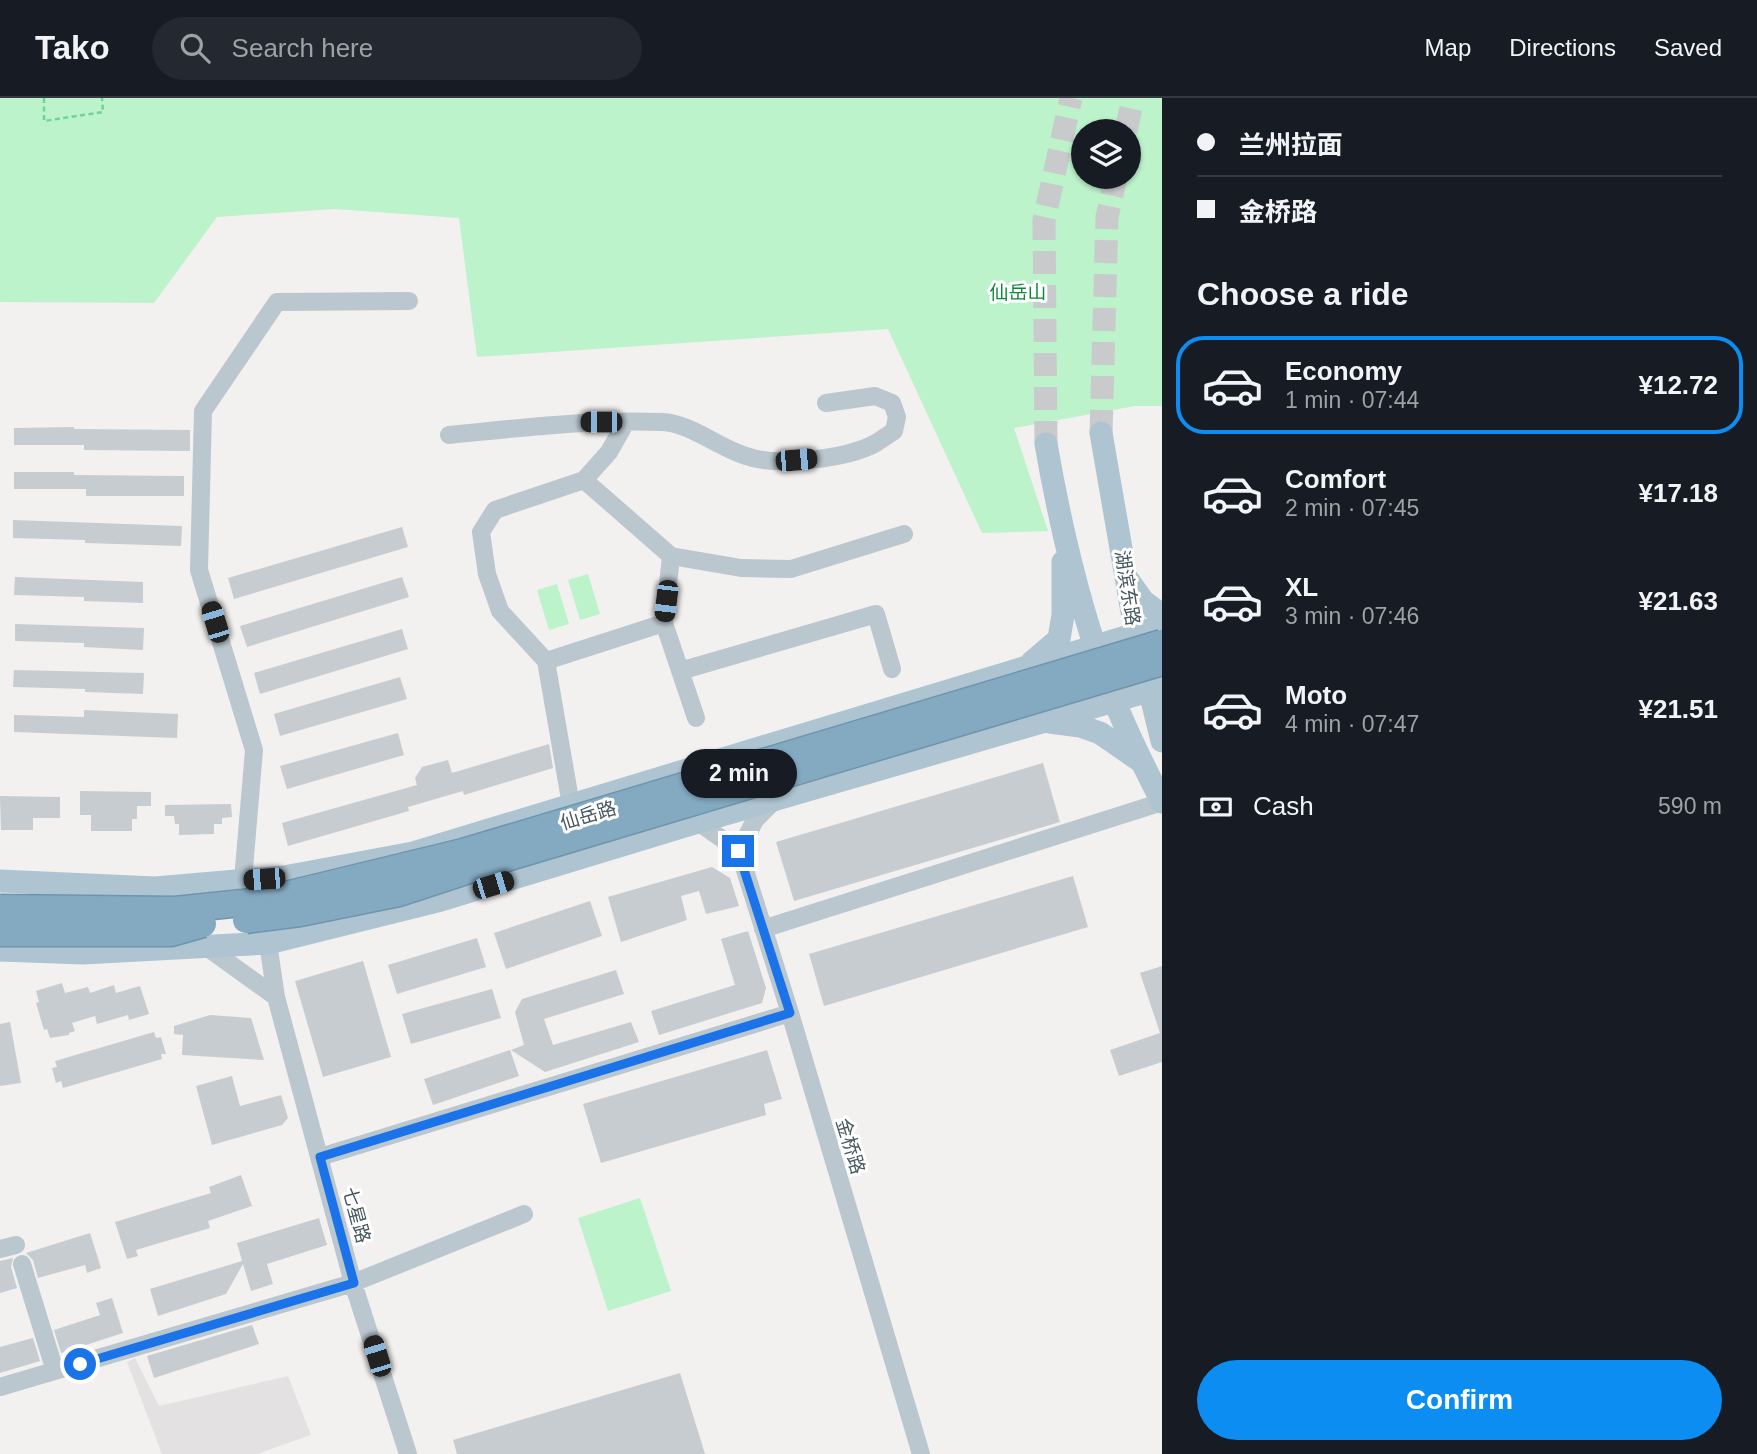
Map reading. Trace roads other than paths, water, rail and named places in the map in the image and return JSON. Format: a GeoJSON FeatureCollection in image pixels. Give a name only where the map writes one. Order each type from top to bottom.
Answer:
{"type":"FeatureCollection","features":[{"type":"Feature","properties":{"kind":"highway","name":"仙岳路"},"geometry":{"type":"LineString","coordinates":[[0,908],[175,910],[261,901],[463,852],[1162,643]]}},
{"type":"Feature","properties":{"kind":"highway","name":"仙岳路"},"geometry":{"type":"LineString","coordinates":[[0,922],[204,935],[399,893],[517,855],[1162,662]]}},
{"type":"Feature","properties":{"kind":"highway"},"geometry":{"type":"LineString","coordinates":[[0,897],[124,899],[220,895],[358,878]]}},
{"type":"Feature","properties":{"kind":"highway"},"geometry":{"type":"LineString","coordinates":[[0,933],[204,935]]}},
{"type":"Feature","properties":{"kind":"main road","name":"湖滨东路"},"geometry":{"type":"LineString","coordinates":[[1101,433],[1136,635],[1155,689],[1162,741]]}},
{"type":"Feature","properties":{"kind":"main road"},"geometry":{"type":"LineString","coordinates":[[1046,444],[1063,535],[1095,646],[1114,700],[1162,802]]}},
{"type":"Feature","properties":{"kind":"main road"},"geometry":{"type":"LineString","coordinates":[[1026,668],[1059,639],[1063,615],[1063,535]]}},
{"type":"Feature","properties":{"kind":"main road"},"geometry":{"type":"LineString","coordinates":[[1126,577],[1143,601],[1162,615]]}},
{"type":"Feature","properties":{"kind":"main road"},"geometry":{"type":"LineString","coordinates":[[0,881],[155,888],[284,877],[413,853],[1162,626]]}},
{"type":"Feature","properties":{"kind":"main road"},"geometry":{"type":"LineString","coordinates":[[0,950],[83,953],[204,935],[268,943],[442,901],[698,822],[1155,689]]}},
{"type":"Feature","properties":{"kind":"main road"},"geometry":{"type":"LineString","coordinates":[[1044,720],[1080,726],[1100,733],[1142,762]]}},
{"type":"Feature","properties":{"kind":"street"},"geometry":{"type":"LineString","coordinates":[[243,880],[254,750],[199,570],[203,411],[277,302],[409,301]]}},
{"type":"Feature","properties":{"kind":"street"},"geometry":{"type":"LineString","coordinates":[[449,435],[577,422],[666,422],[746,456],[777,462],[834,456],[875,444],[894,430],[897,417],[892,402],[875,396],[826,403]]}},
{"type":"Feature","properties":{"kind":"street"},"geometry":{"type":"LineString","coordinates":[[571,805],[547,661],[500,611],[487,574],[481,533],[495,510],[584,480],[609,452],[626,422]]}},
{"type":"Feature","properties":{"kind":"street"},"geometry":{"type":"LineString","coordinates":[[584,480],[671,556],[741,569],[791,569],[904,534]]}},
{"type":"Feature","properties":{"kind":"street"},"geometry":{"type":"LineString","coordinates":[[671,556],[664,623],[696,718]]}},
{"type":"Feature","properties":{"kind":"street"},"geometry":{"type":"LineString","coordinates":[[680,671],[876,614],[892,669]]}},
{"type":"Feature","properties":{"kind":"street"},"geometry":{"type":"LineString","coordinates":[[547,661],[664,623]]}},
{"type":"Feature","properties":{"kind":"street"},"geometry":{"type":"LineString","coordinates":[[698,822],[738,851],[755,820],[775,800]]}},
{"type":"Feature","properties":{"kind":"street"},"geometry":{"type":"LineString","coordinates":[[763,929],[1162,802]]}},
{"type":"Feature","properties":{"kind":"street","name":"金桥路"},"geometry":{"type":"LineString","coordinates":[[738,851],[790,1013],[921,1454]]}},
{"type":"Feature","properties":{"kind":"street","name":"七星路"},"geometry":{"type":"LineString","coordinates":[[243,880],[268,943],[276,997],[354,1283],[408,1454]]}},
{"type":"Feature","properties":{"kind":"street"},"geometry":{"type":"LineString","coordinates":[[204,935],[276,997]]}},
{"type":"Feature","properties":{"kind":"street"},"geometry":{"type":"LineString","coordinates":[[320,1157],[790,1013]]}},
{"type":"Feature","properties":{"kind":"street"},"geometry":{"type":"LineString","coordinates":[[0,1387],[354,1283],[524,1214]]}},
{"type":"Feature","properties":{"kind":"street"},"geometry":{"type":"LineString","coordinates":[[22,1264],[55,1371]]}},
{"type":"Feature","properties":{"kind":"tunnel"},"geometry":{"type":"LineString","coordinates":[[1046,444],[1044,220],[1071,98]]}},
{"type":"Feature","properties":{"kind":"tunnel"},"geometry":{"type":"LineString","coordinates":[[1129,119],[1133,98]]}},
{"type":"Feature","properties":{"kind":"tunnel"},"geometry":{"type":"LineString","coordinates":[[1101,433],[1107,217],[1113,189]]}},
{"type":"Feature","properties":{"kind":"park label","name":"仙岳山"},"geometry":{"type":"Point","coordinates":[1018,292]}}]}
